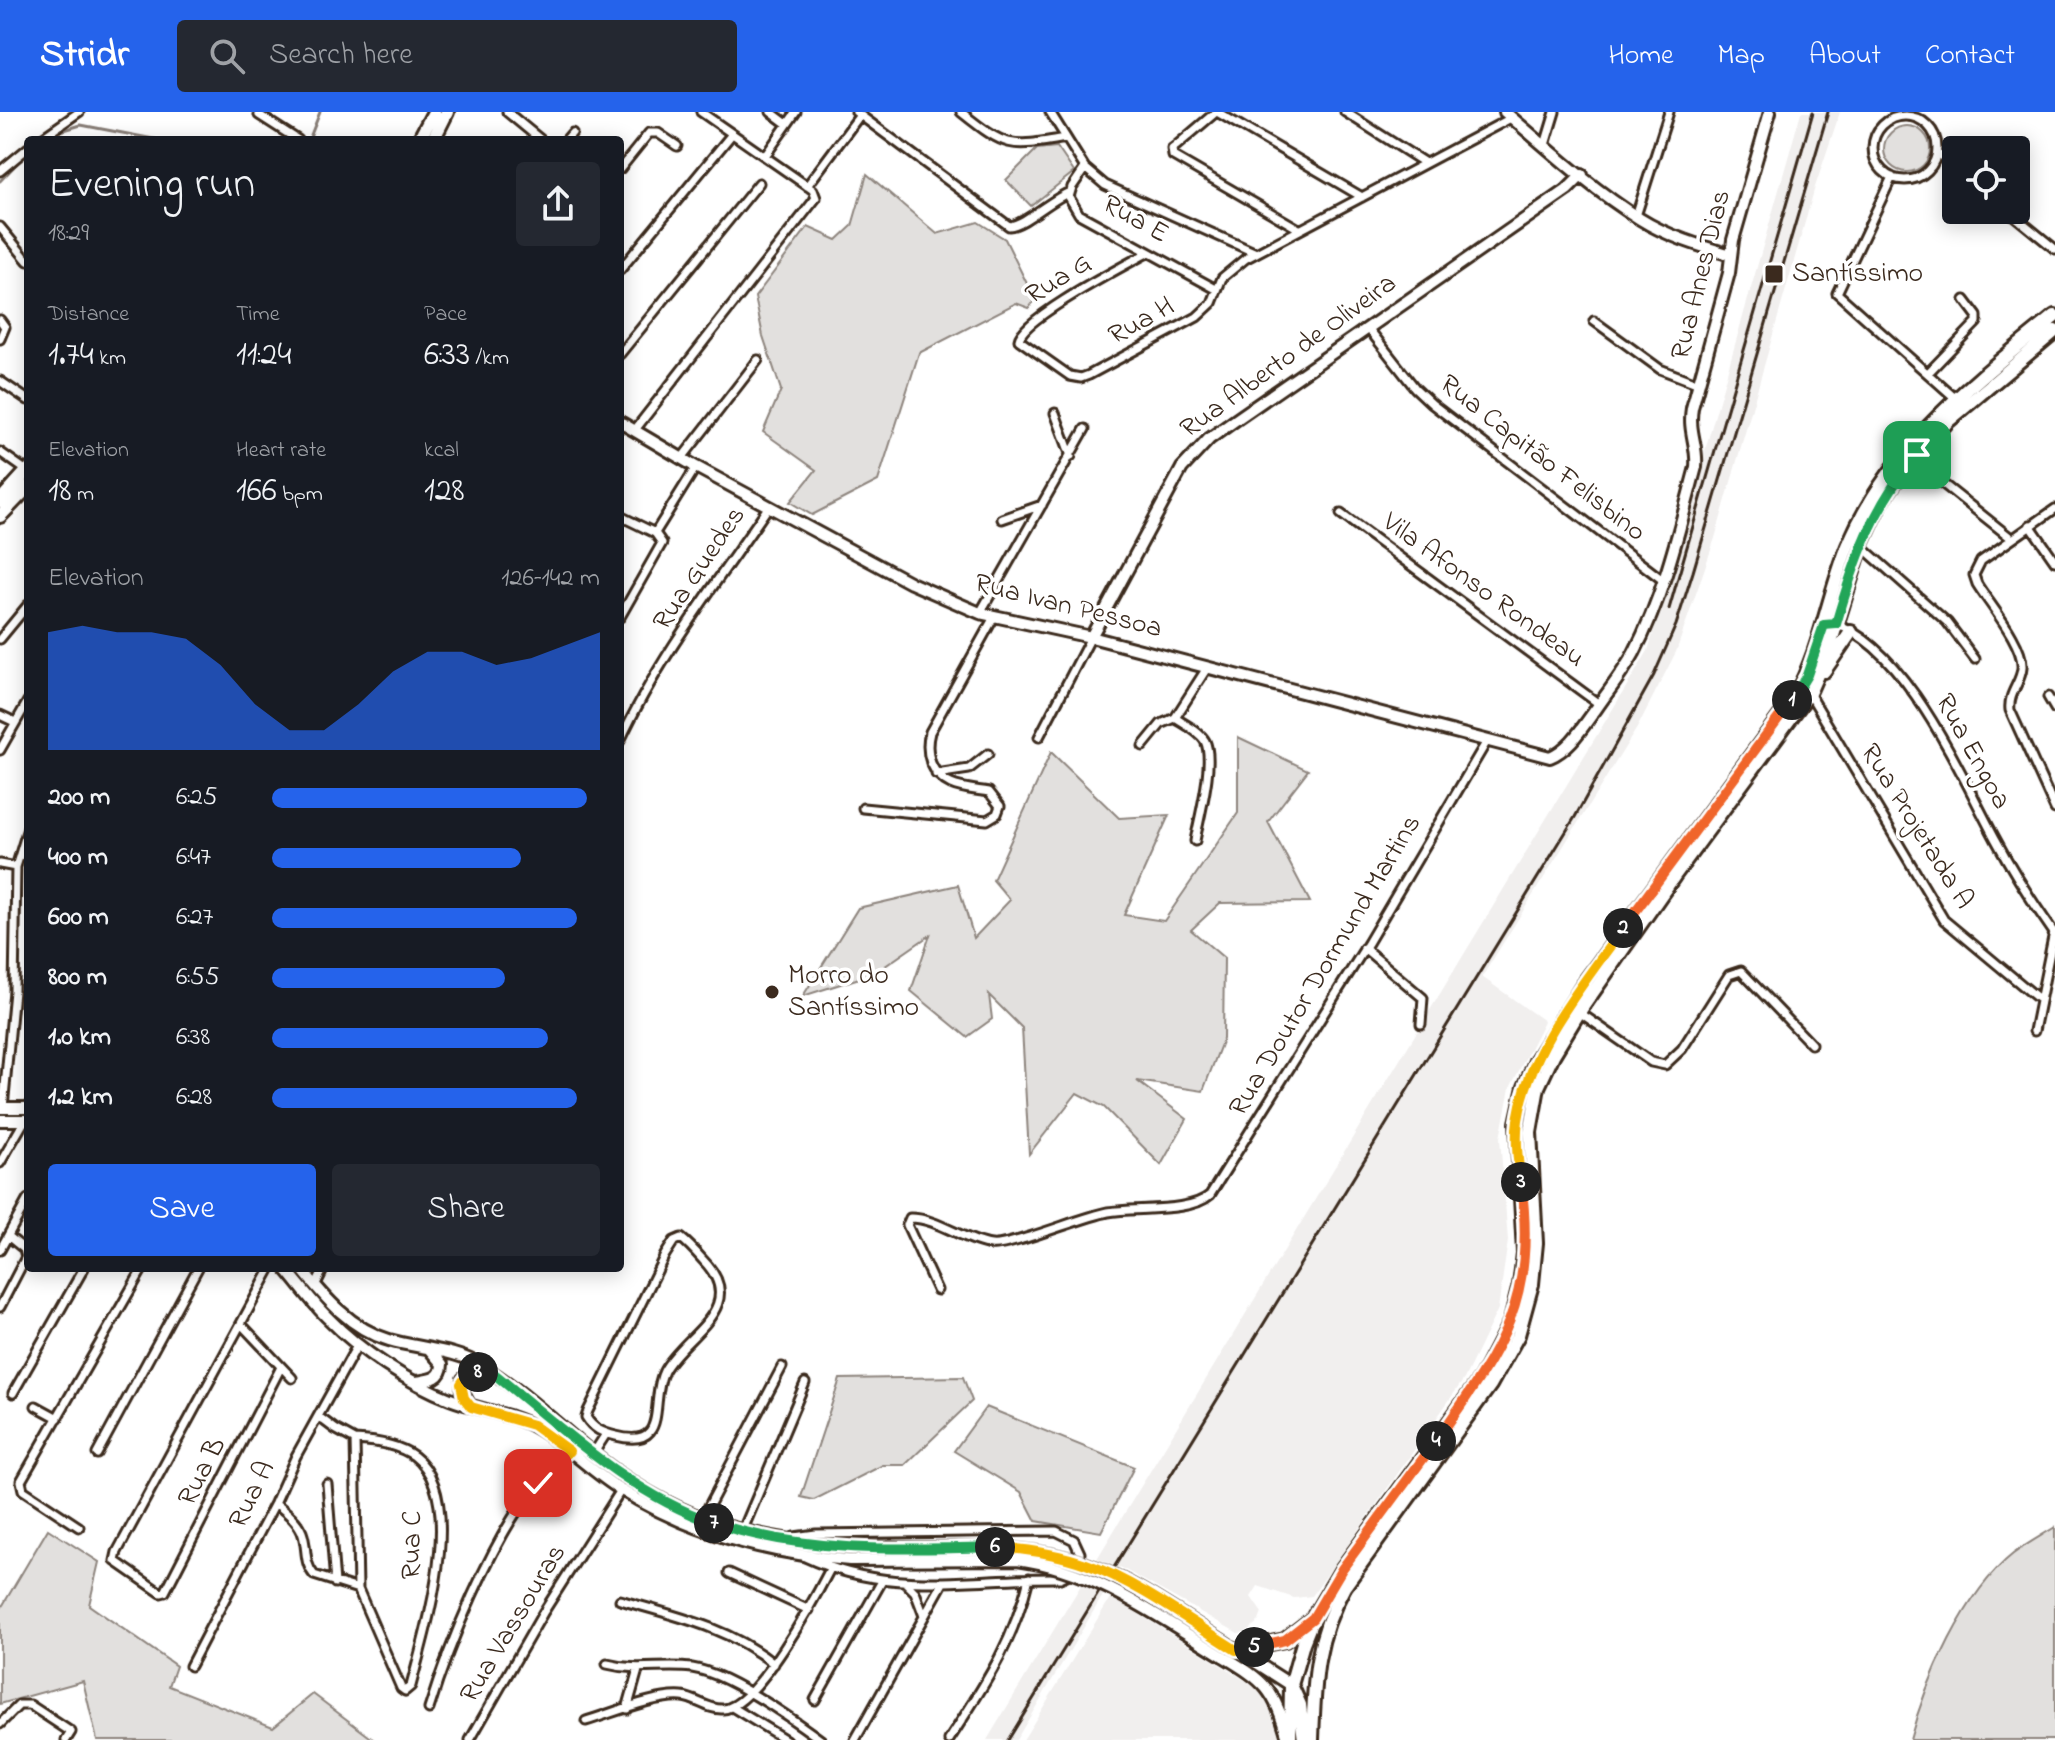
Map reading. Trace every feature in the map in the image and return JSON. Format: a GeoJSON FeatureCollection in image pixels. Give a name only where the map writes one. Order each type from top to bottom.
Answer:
{"type":"FeatureCollection","features":[{"type":"Feature","properties":{"kind":"main road"},"geometry":{"type":"LineString","coordinates":[[421,136],[434,112]]}},
{"type":"Feature","properties":{"kind":"main road"},"geometry":{"type":"LineString","coordinates":[[435,136],[447,112]]}},
{"type":"Feature","properties":{"kind":"main road"},"geometry":{"type":"LineString","coordinates":[[1812,688],[1847,549],[1875,495],[1911,443],[1955,398],[2055,316]]}},
{"type":"Feature","properties":{"kind":"main road"},"geometry":{"type":"LineString","coordinates":[[1289,1740],[1291,1685],[1313,1618],[1342,1569],[1482,1377],[1511,1321],[1520,1285],[1524,1242],[1517,1123],[1525,1087],[1536,1061],[1587,979],[1795,696],[1830,625],[1880,504],[1913,460],[1964,406],[2055,331]]}},
{"type":"Feature","properties":{"kind":"main road"},"geometry":{"type":"LineString","coordinates":[[0,501],[24,475]]}},
{"type":"Feature","properties":{"kind":"main road"},"geometry":{"type":"LineString","coordinates":[[0,516],[24,492]]}},
{"type":"Feature","properties":{"kind":"main road"},"geometry":{"type":"LineString","coordinates":[[1312,1740],[1315,1663],[1331,1611],[1344,1587],[1490,1385],[1524,1320],[1536,1243],[1530,1152],[1532,1112],[1545,1069],[1579,1012],[1674,876],[1851,632]]}},
{"type":"Feature","properties":{"kind":"main road"},"geometry":{"type":"LineString","coordinates":[[1232,1648],[1285,1640],[1313,1618]]}},
{"type":"Feature","properties":{"kind":"main road"},"geometry":{"type":"LineString","coordinates":[[1291,1685],[1300,1705],[1304,1740]]}},
{"type":"Feature","properties":{"kind":"street"},"geometry":{"type":"LineString","coordinates":[[45,136],[79,112]]}},
{"type":"Feature","properties":{"kind":"street"},"geometry":{"type":"LineString","coordinates":[[507,112],[536,136]]}},
{"type":"Feature","properties":{"kind":"street"},"geometry":{"type":"LineString","coordinates":[[634,431],[816,198],[813,190],[701,112]]}},
{"type":"Feature","properties":{"kind":"street"},"geometry":{"type":"LineString","coordinates":[[771,112],[787,124]]}},
{"type":"Feature","properties":{"kind":"street"},"geometry":{"type":"LineString","coordinates":[[765,156],[796,112]]}},
{"type":"Feature","properties":{"kind":"street"},"geometry":{"type":"LineString","coordinates":[[961,112],[993,138],[1006,144],[1028,145],[1066,138]]}},
{"type":"Feature","properties":{"kind":"street"},"geometry":{"type":"LineString","coordinates":[[1050,112],[1085,168],[1096,179],[1118,192],[1256,253]]}},
{"type":"Feature","properties":{"kind":"street"},"geometry":{"type":"LineString","coordinates":[[1299,229],[1173,156],[1172,149],[1217,112],[1362,197]]}},
{"type":"Feature","properties":{"kind":"street"},"geometry":{"type":"LineString","coordinates":[[1345,112],[1425,163]]}},
{"type":"Feature","properties":{"kind":"street"},"geometry":{"type":"LineString","coordinates":[[1545,145],[1555,112]]}},
{"type":"Feature","properties":{"kind":"street"},"geometry":{"type":"LineString","coordinates":[[1636,216],[1669,112]]}},
{"type":"Feature","properties":{"kind":"street","name":"Rua Anes Dias"},"geometry":{"type":"LineString","coordinates":[[1538,755],[1550,757],[1566,747],[1599,704],[1634,652],[1664,581],[1696,467],[1696,450],[1690,427],[1699,384],[1770,112]]}},
{"type":"Feature","properties":{"kind":"street"},"geometry":{"type":"LineString","coordinates":[[1923,122],[1930,112]]}},
{"type":"Feature","properties":{"kind":"street"},"geometry":{"type":"LineString","coordinates":[[807,186],[858,114],[1003,223],[1014,226],[1050,201],[1070,192]]}},
{"type":"Feature","properties":{"kind":"street"},"geometry":{"type":"LineString","coordinates":[[259,115],[292,136]]}},
{"type":"Feature","properties":{"kind":"street"},"geometry":{"type":"LineString","coordinates":[[1508,115],[1636,216],[1671,234],[1731,255]]}},
{"type":"Feature","properties":{"kind":"street","name":"Rua H"},"geometry":{"type":"LineString","coordinates":[[1076,378],[1089,375],[1182,327],[1208,309],[1222,278],[1256,253],[1508,115]]}},
{"type":"Feature","properties":{"kind":"street"},"geometry":{"type":"LineString","coordinates":[[1904,117],[1923,122],[1935,135],[1937,153],[1934,163],[1919,177],[1909,180],[1892,177],[1881,169],[1873,151],[1879,131],[1894,119],[1904,117]]}},
{"type":"Feature","properties":{"kind":"street"},"geometry":{"type":"LineString","coordinates":[[624,164],[649,133],[658,133],[677,146]]}},
{"type":"Feature","properties":{"kind":"street"},"geometry":{"type":"LineString","coordinates":[[624,265],[732,134]]}},
{"type":"Feature","properties":{"kind":"street"},"geometry":{"type":"LineString","coordinates":[[0,171],[24,151]]}},
{"type":"Feature","properties":{"kind":"street"},"geometry":{"type":"LineString","coordinates":[[1937,153],[1942,157]]}},
{"type":"Feature","properties":{"kind":"street","name":"Rua E"},"geometry":{"type":"LineString","coordinates":[[1085,168],[1070,192],[1071,202],[1079,214],[1216,289]]}},
{"type":"Feature","properties":{"kind":"street","name":"Rua Alberto de Oliveira"},"geometry":{"type":"LineString","coordinates":[[1091,637],[1136,557],[1170,487],[1194,452],[1227,425],[1567,190],[1582,175]]}},
{"type":"Feature","properties":{"kind":"street"},"geometry":{"type":"LineString","coordinates":[[1892,177],[1837,293],[1955,398]]}},
{"type":"Feature","properties":{"kind":"street"},"geometry":{"type":"LineString","coordinates":[[624,349],[759,183]]}},
{"type":"Feature","properties":{"kind":"street"},"geometry":{"type":"LineString","coordinates":[[2024,224],[2055,249]]}},
{"type":"Feature","properties":{"kind":"street"},"geometry":{"type":"LineString","coordinates":[[0,227],[24,256]]}},
{"type":"Feature","properties":{"kind":"street","name":"Rua G"},"geometry":{"type":"LineString","coordinates":[[1076,378],[1027,347],[1019,340],[1020,334],[1040,316],[1147,253]]}},
{"type":"Feature","properties":{"kind":"street"},"geometry":{"type":"LineString","coordinates":[[1928,373],[1977,322],[1977,316],[1965,300]]}},
{"type":"Feature","properties":{"kind":"street"},"geometry":{"type":"LineString","coordinates":[[0,320],[5,327],[0,339]]}},
{"type":"Feature","properties":{"kind":"street"},"geometry":{"type":"LineString","coordinates":[[1594,321],[1660,369],[1699,384]]}},
{"type":"Feature","properties":{"kind":"street","name":"Rua Capitão Felisbino"},"geometry":{"type":"LineString","coordinates":[[1368,328],[1415,388],[1432,404],[1664,581]]}},
{"type":"Feature","properties":{"kind":"street"},"geometry":{"type":"LineString","coordinates":[[682,458],[758,360]]}},
{"type":"Feature","properties":{"kind":"street"},"geometry":{"type":"LineString","coordinates":[[0,381],[24,397]]}},
{"type":"Feature","properties":{"kind":"street"},"geometry":{"type":"LineString","coordinates":[[1055,413],[1071,456]]}},
{"type":"Feature","properties":{"kind":"street","name":"Rua Ivan Pessoa"},"geometry":{"type":"LineString","coordinates":[[624,425],[911,583],[980,613],[1091,637],[1538,755]]}},
{"type":"Feature","properties":{"kind":"street"},"geometry":{"type":"LineString","coordinates":[[980,613],[1085,429]]}},
{"type":"Feature","properties":{"kind":"street"},"geometry":{"type":"LineString","coordinates":[[0,452],[24,468]]}},
{"type":"Feature","properties":{"kind":"street"},"geometry":{"type":"LineString","coordinates":[[1913,460],[2011,538]]}},
{"type":"Feature","properties":{"kind":"street"},"geometry":{"type":"LineString","coordinates":[[655,533],[696,467]]}},
{"type":"Feature","properties":{"kind":"street"},"geometry":{"type":"LineString","coordinates":[[1002,519],[1042,505]]}},
{"type":"Feature","properties":{"kind":"street","name":"Rua Guedes"},"geometry":{"type":"LineString","coordinates":[[624,732],[661,666],[769,506]]}},
{"type":"Feature","properties":{"kind":"street"},"geometry":{"type":"LineString","coordinates":[[2055,509],[1981,561],[1974,575],[2022,660],[2021,674],[2010,695],[2010,710],[2055,809]]}},
{"type":"Feature","properties":{"kind":"street","name":"Vila Afonso Rondeau"},"geometry":{"type":"LineString","coordinates":[[1341,514],[1599,704]]}},
{"type":"Feature","properties":{"kind":"street"},"geometry":{"type":"LineString","coordinates":[[624,518],[661,539],[624,610]]}},
{"type":"Feature","properties":{"kind":"street"},"geometry":{"type":"LineString","coordinates":[[2030,525],[2055,561]]}},
{"type":"Feature","properties":{"kind":"street"},"geometry":{"type":"LineString","coordinates":[[1861,546],[1947,622],[1975,659]]}},
{"type":"Feature","properties":{"kind":"street"},"geometry":{"type":"LineString","coordinates":[[0,639],[24,610]]}},
{"type":"Feature","properties":{"kind":"street"},"geometry":{"type":"LineString","coordinates":[[863,808],[987,820],[997,814],[1000,806],[989,792],[953,786],[936,774],[927,750],[930,732],[994,617]]}},
{"type":"Feature","properties":{"kind":"street","name":"Rua Engoa"},"geometry":{"type":"LineString","coordinates":[[1830,625],[1851,632],[1870,645],[1911,689],[2029,898],[2054,930]]}},
{"type":"Feature","properties":{"kind":"street"},"geometry":{"type":"LineString","coordinates":[[1039,737],[1091,637]]}},
{"type":"Feature","properties":{"kind":"street"},"geometry":{"type":"LineString","coordinates":[[1143,746],[1161,724],[1175,718],[1207,668]]}},
{"type":"Feature","properties":{"kind":"street","name":"Rua Projetada A"},"geometry":{"type":"LineString","coordinates":[[1812,688],[1944,920],[2040,1000]]}},
{"type":"Feature","properties":{"kind":"street"},"geometry":{"type":"LineString","coordinates":[[2048,697],[2055,709]]}},
{"type":"Feature","properties":{"kind":"street"},"geometry":{"type":"LineString","coordinates":[[0,750],[24,707]]}},
{"type":"Feature","properties":{"kind":"street"},"geometry":{"type":"LineString","coordinates":[[0,715],[15,722]]}},
{"type":"Feature","properties":{"kind":"street"},"geometry":{"type":"LineString","coordinates":[[1175,718],[1201,736],[1207,750],[1195,841]]}},
{"type":"Feature","properties":{"kind":"street","name":"Rua Doutor Dormund Martins"},"geometry":{"type":"LineString","coordinates":[[937,1290],[907,1225],[910,1218],[927,1221],[995,1246],[1111,1211],[1203,1201],[1215,1189],[1364,948],[1487,741]]}},
{"type":"Feature","properties":{"kind":"street"},"geometry":{"type":"LineString","coordinates":[[936,774],[969,769],[988,754]]}},
{"type":"Feature","properties":{"kind":"street"},"geometry":{"type":"LineString","coordinates":[[24,841],[16,867],[10,1032],[2,1108],[24,1108]]}},
{"type":"Feature","properties":{"kind":"street"},"geometry":{"type":"LineString","coordinates":[[0,864],[16,867]]}},
{"type":"Feature","properties":{"kind":"street"},"geometry":{"type":"LineString","coordinates":[[2034,1031],[2054,930]]}},
{"type":"Feature","properties":{"kind":"street"},"geometry":{"type":"LineString","coordinates":[[1364,948],[1423,998],[1421,1024]]}},
{"type":"Feature","properties":{"kind":"street"},"geometry":{"type":"LineString","coordinates":[[1579,1012],[1651,1062],[1665,1065],[1682,1049],[1729,975],[1741,971],[1811,1044]]}},
{"type":"Feature","properties":{"kind":"street"},"geometry":{"type":"LineString","coordinates":[[0,1032],[10,1032]]}},
{"type":"Feature","properties":{"kind":"street"},"geometry":{"type":"LineString","coordinates":[[0,1120],[24,1120]]}},
{"type":"Feature","properties":{"kind":"street"},"geometry":{"type":"LineString","coordinates":[[0,1163],[24,1123]]}},
{"type":"Feature","properties":{"kind":"street"},"geometry":{"type":"LineString","coordinates":[[0,1250],[24,1206]]}},
{"type":"Feature","properties":{"kind":"street"},"geometry":{"type":"LineString","coordinates":[[8,1236],[24,1249]]}},
{"type":"Feature","properties":{"kind":"street"},"geometry":{"type":"LineString","coordinates":[[681,1238],[717,1277],[719,1291],[715,1312],[663,1373],[656,1419],[647,1434],[634,1440],[606,1434],[591,1424],[586,1417],[588,1411],[665,1255],[674,1241],[681,1238]]}},
{"type":"Feature","properties":{"kind":"street"},"geometry":{"type":"LineString","coordinates":[[0,1307],[24,1261]]}},
{"type":"Feature","properties":{"kind":"street"},"geometry":{"type":"LineString","coordinates":[[13,1393],[82,1272]]}},
{"type":"Feature","properties":{"kind":"street"},"geometry":{"type":"LineString","coordinates":[[79,1527],[23,1490],[21,1481],[141,1272]]}},
{"type":"Feature","properties":{"kind":"street"},"geometry":{"type":"LineString","coordinates":[[97,1454],[196,1272]]}},
{"type":"Feature","properties":{"kind":"street"},"geometry":{"type":"LineString","coordinates":[[269,1272],[241,1324],[292,1378]]}},
{"type":"Feature","properties":{"kind":"street"},"geometry":{"type":"LineString","coordinates":[[288,1272],[326,1317],[358,1344],[414,1382],[471,1407],[533,1425],[621,1490],[708,1533],[761,1549],[803,1557],[850,1560],[1017,1559],[1079,1575],[1128,1598],[1252,1674],[1271,1693],[1279,1707],[1289,1740]]}},
{"type":"Feature","properties":{"kind":"street"},"geometry":{"type":"LineString","coordinates":[[304,1272],[337,1309],[365,1329],[390,1340],[453,1353],[493,1373],[593,1454],[650,1493],[702,1519],[742,1532],[850,1547],[996,1547],[1033,1550],[1089,1564],[1138,1590],[1291,1685]]}},
{"type":"Feature","properties":{"kind":"street"},"geometry":{"type":"LineString","coordinates":[[315,1286],[322,1272]]}},
{"type":"Feature","properties":{"kind":"street","name":"Rua B"},"geometry":{"type":"LineString","coordinates":[[241,1324],[115,1556],[115,1561],[122,1568],[161,1593],[168,1589],[281,1367]]}},
{"type":"Feature","properties":{"kind":"street","name":"Rua A"},"geometry":{"type":"LineString","coordinates":[[190,1666],[275,1503],[296,1456],[358,1344]]}},
{"type":"Feature","properties":{"kind":"street"},"geometry":{"type":"LineString","coordinates":[[414,1382],[441,1374],[442,1364],[428,1348]]}},
{"type":"Feature","properties":{"kind":"street"},"geometry":{"type":"LineString","coordinates":[[702,1519],[782,1367]]}},
{"type":"Feature","properties":{"kind":"street"},"geometry":{"type":"LineString","coordinates":[[471,1407],[462,1391],[463,1379],[474,1372],[493,1373]]}},
{"type":"Feature","properties":{"kind":"street"},"geometry":{"type":"LineString","coordinates":[[742,1532],[805,1383]]}},
{"type":"Feature","properties":{"kind":"street"},"geometry":{"type":"LineString","coordinates":[[36,1406],[58,1418]]}},
{"type":"Feature","properties":{"kind":"street"},"geometry":{"type":"LineString","coordinates":[[275,1503],[303,1534],[309,1569],[320,1579],[358,1589],[355,1440],[319,1417]]}},
{"type":"Feature","properties":{"kind":"street"},"geometry":{"type":"LineString","coordinates":[[593,1454],[606,1434]]}},
{"type":"Feature","properties":{"kind":"street","name":"Rua C"},"geometry":{"type":"LineString","coordinates":[[355,1440],[386,1444],[413,1455],[428,1475],[440,1511],[441,1533],[433,1600],[411,1686],[405,1691],[358,1589]]}},
{"type":"Feature","properties":{"kind":"street"},"geometry":{"type":"LineString","coordinates":[[429,1709],[458,1631],[482,1579],[530,1493],[569,1451]]}},
{"type":"Feature","properties":{"kind":"street"},"geometry":{"type":"LineString","coordinates":[[327,1484],[335,1583]]}},
{"type":"Feature","properties":{"kind":"street","name":"Rua Vassouras"},"geometry":{"type":"LineString","coordinates":[[470,1740],[543,1613],[621,1490]]}},
{"type":"Feature","properties":{"kind":"street"},"geometry":{"type":"LineString","coordinates":[[785,1539],[816,1534],[1056,1531],[1074,1540],[1080,1559],[1075,1570],[1060,1578],[943,1583],[882,1581],[830,1569],[803,1557]]}},
{"type":"Feature","properties":{"kind":"street"},"geometry":{"type":"LineString","coordinates":[[586,1721],[675,1697],[692,1698],[719,1709],[732,1707],[774,1664],[809,1610],[830,1569]]}},
{"type":"Feature","properties":{"kind":"street"},"geometry":{"type":"LineString","coordinates":[[729,1573],[809,1610]]}},
{"type":"Feature","properties":{"kind":"street"},"geometry":{"type":"LineString","coordinates":[[949,1740],[1004,1652],[1029,1578]]}},
{"type":"Feature","properties":{"kind":"street"},"geometry":{"type":"LineString","coordinates":[[815,1700],[882,1581]]}},
{"type":"Feature","properties":{"kind":"street"},"geometry":{"type":"LineString","coordinates":[[905,1582],[915,1592],[924,1616]]}},
{"type":"Feature","properties":{"kind":"street"},"geometry":{"type":"LineString","coordinates":[[855,1740],[943,1583]]}},
{"type":"Feature","properties":{"kind":"street"},"geometry":{"type":"LineString","coordinates":[[620,1600],[712,1626],[745,1643],[774,1664]]}},
{"type":"Feature","properties":{"kind":"street"},"geometry":{"type":"LineString","coordinates":[[607,1664],[638,1670],[663,1666],[696,1669],[749,1692],[821,1740]]}},
{"type":"Feature","properties":{"kind":"street"},"geometry":{"type":"LineString","coordinates":[[627,1709],[638,1670]]}},
{"type":"Feature","properties":{"kind":"street"},"geometry":{"type":"LineString","coordinates":[[0,1724],[19,1705],[30,1705],[71,1732],[66,1740]]}},
{"type":"Feature","properties":{"kind":"street"},"geometry":{"type":"LineString","coordinates":[[732,1707],[786,1740]]}},
{"type":"Feature","properties":{"kind":"shaded area"},"geometry":{"type":"Polygon","coordinates":[[[1801,112],[1840,112],[1815,187],[1715,538],[1676,652],[1637,728],[1482,977],[1544,1021],[1510,1088],[1500,1138],[1508,1241],[1498,1309],[1464,1379],[1312,1596],[1294,1598],[1258,1586],[1251,1597],[1262,1613],[1259,1621],[1246,1632],[1238,1633],[1120,1567],[1016,1740],[987,1740],[1648,651],[1801,112]]]}},
{"type":"Feature","properties":{"kind":"shaded area"},"geometry":{"type":"Polygon","coordinates":[[[1907,126],[1923,133],[1930,149],[1923,165],[1907,172],[1891,165],[1884,149],[1891,133],[1907,126]]]}},
{"type":"Feature","properties":{"kind":"shaded area"},"geometry":{"type":"Polygon","coordinates":[[[1057,147],[1074,172],[1031,206],[1006,180],[1037,149],[1057,147]]]}},
{"type":"Feature","properties":{"kind":"shaded area"},"geometry":{"type":"Polygon","coordinates":[[[867,174],[937,234],[978,222],[1005,239],[1035,300],[1029,308],[1016,303],[919,353],[878,481],[812,515],[790,502],[816,470],[763,432],[781,390],[763,336],[755,297],[808,227],[837,240],[852,226],[867,174]]]}},
{"type":"Feature","properties":{"kind":"shaded area"},"geometry":{"type":"Polygon","coordinates":[[[1238,737],[1308,770],[1268,822],[1310,902],[1220,903],[1191,930],[1224,958],[1223,1039],[1203,1091],[1137,1081],[1187,1119],[1161,1165],[1104,1107],[1077,1093],[1029,1154],[1022,1028],[989,995],[992,1019],[967,1037],[911,991],[930,935],[875,973],[803,996],[858,908],[958,885],[974,938],[1010,900],[993,880],[1051,752],[1119,818],[1169,815],[1124,915],[1164,921],[1238,813],[1238,737]]]}},
{"type":"Feature","properties":{"kind":"shaded area"},"geometry":{"type":"Polygon","coordinates":[[[963,1377],[972,1401],[905,1465],[883,1465],[814,1500],[801,1497],[840,1379],[963,1377]]]}},
{"type":"Feature","properties":{"kind":"shaded area"},"geometry":{"type":"Polygon","coordinates":[[[986,1407],[1134,1467],[1101,1532],[1036,1521],[1021,1492],[954,1451],[986,1407]]]}},
{"type":"Feature","properties":{"kind":"shaded area"},"geometry":{"type":"Polygon","coordinates":[[[2055,1527],[2055,1740],[1910,1740],[1926,1692],[1963,1614],[1995,1571],[2028,1543],[2055,1527]]]}},
{"type":"Feature","properties":{"kind":"shaded area"},"geometry":{"type":"Polygon","coordinates":[[[48,1529],[99,1562],[89,1605],[176,1666],[169,1686],[273,1727],[313,1694],[374,1740],[97,1740],[83,1681],[0,1704],[0,1610],[48,1529]]]}},
{"type":"Feature","properties":{"kind":"shaded area"},"geometry":{"type":"Polygon","coordinates":[[[1111,1597],[1270,1696],[1284,1740],[1023,1740],[1111,1597]]]}},
{"type":"Feature","properties":{"kind":"waterway"},"geometry":{"type":"LineString","coordinates":[[311,136],[320,112]]}},
{"type":"Feature","properties":{"kind":"waterway"},"geometry":{"type":"LineString","coordinates":[[54,133],[81,125],[138,136]]}},
{"type":"Feature","properties":{"kind":"waterway"},"geometry":{"type":"LineString","coordinates":[[0,181],[24,156]]}},
{"type":"Feature","properties":{"kind":"railway"},"geometry":{"type":"LineString","coordinates":[[1669,609],[1813,112]]}},
{"type":"Feature","properties":{"kind":"railway"},"geometry":{"type":"LineString","coordinates":[[1008,1740],[1575,817],[1654,675],[1676,625],[1693,572],[1828,112]]}},
{"type":"Feature","properties":{"kind":"place","name":"Santíssimo"},"geometry":{"type":"Point","coordinates":[1774,274]}},
{"type":"Feature","properties":{"kind":"place","name":"Morro do Santíssimo"},"geometry":{"type":"Point","coordinates":[772,992]}},
{"type":"Feature","properties":{"kind":"route"},"geometry":{"type":"LineString","coordinates":[[538,1483],[569,1451],[533,1425],[471,1407],[464,1398],[461,1384],[468,1374],[493,1373],[609,1467],[693,1516],[741,1532],[850,1547],[1033,1550],[1089,1564],[1236,1650],[1278,1643],[1301,1629],[1313,1618],[1342,1569],[1482,1377],[1511,1321],[1523,1268],[1525,1230],[1517,1123],[1525,1087],[1536,1061],[1587,979],[1795,696],[1807,675],[1824,625],[1836,624],[1852,569],[1880,504],[1917,455]]}}]}
